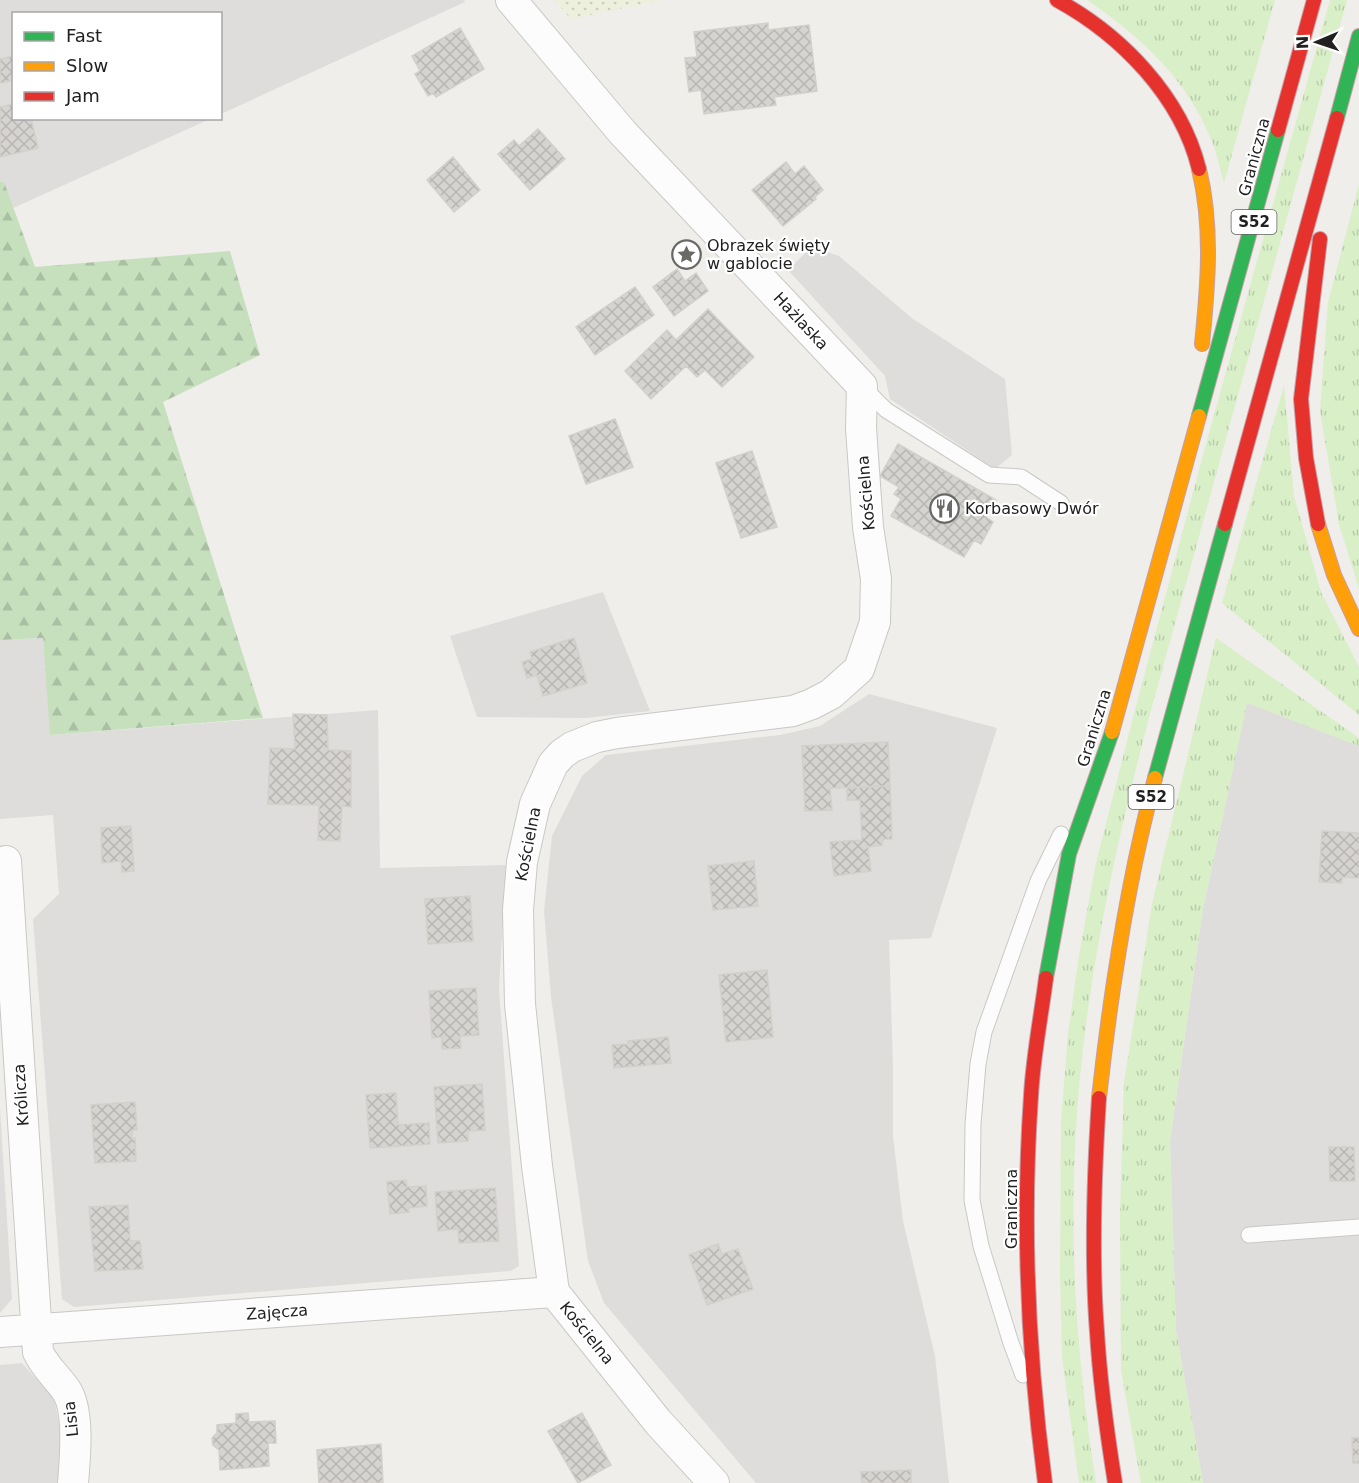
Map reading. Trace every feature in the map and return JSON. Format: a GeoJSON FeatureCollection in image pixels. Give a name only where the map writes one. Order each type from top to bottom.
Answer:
{"type":"FeatureCollection","features":[{"type":"Feature","properties":{"kind":"highway"},"geometry":{"type":"LineString","coordinates":[[1057,0],[1105,29],[1129,52],[1164,93],[1188,135],[1194,153],[1205,201],[1209,243],[1208,293],[1190,442]]}},
{"type":"Feature","properties":{"kind":"highway","name":"Graniczna"},"geometry":{"type":"LineString","coordinates":[[1044,1481],[1035,1406],[1027,1268],[1027,1164],[1031,1093],[1048,959],[1069,854],[1110,738],[1314,0]]}},
{"type":"Feature","properties":{"kind":"highway","name":"S52"},"geometry":{"type":"LineString","coordinates":[[1115,1483],[1108,1446],[1098,1356],[1094,1227],[1097,1118],[1110,995],[1132,870],[1162,752],[1359,36]]}},
{"type":"Feature","properties":{"kind":"highway"},"geometry":{"type":"LineString","coordinates":[[1334,129],[1301,397],[1305,452],[1312,501],[1347,607],[1359,628]]}},
{"type":"Feature","properties":{"kind":"street","name":"Hażlaska"},"geometry":{"type":"LineString","coordinates":[[511,0],[623,133],[862,386]]}},
{"type":"Feature","properties":{"kind":"street","name":"Kościelna"},"geometry":{"type":"LineString","coordinates":[[714,1483],[658,1422],[554,1292],[537,1166],[520,1004],[518,910],[520,884],[527,836],[535,804],[553,764],[562,754],[585,741],[617,734],[793,711],[831,694],[859,669],[875,622],[876,579],[868,527],[861,428],[862,386]]}},
{"type":"Feature","properties":{"kind":"street","name":"Królicza"},"geometry":{"type":"LineString","coordinates":[[6,861],[36,1330]]}},
{"type":"Feature","properties":{"kind":"street","name":"Zajęcza"},"geometry":{"type":"LineString","coordinates":[[0,1332],[554,1292]]}},
{"type":"Feature","properties":{"kind":"street","name":"Lisia"},"geometry":{"type":"LineString","coordinates":[[36,1330],[38,1352],[43,1364],[67,1391],[72,1403],[73,1483]]}},
{"type":"Feature","properties":{"kind":"lane","name":"Hażlaska"},"geometry":{"type":"LineString","coordinates":[[862,386],[886,410],[988,475],[1021,477],[1061,503]]}},
{"type":"Feature","properties":{"kind":"lane"},"geometry":{"type":"LineString","coordinates":[[1035,1406],[1011,1343],[981,1246],[972,1200],[971,1166],[978,1064],[987,1022],[1038,881],[1110,738]]}},
{"type":"Feature","properties":{"kind":"lane"},"geometry":{"type":"LineString","coordinates":[[1249,1235],[1359,1227]]}},
{"type":"Feature","properties":{"kind":"shaded area"},"geometry":{"type":"Polygon","coordinates":[[[0,0],[464,0],[465,2],[222,114],[222,12],[12,12],[12,120],[208,120],[0,214],[0,0]]]}},
{"type":"Feature","properties":{"kind":"shaded area"},"geometry":{"type":"Polygon","coordinates":[[[821,250],[839,256],[913,319],[1005,379],[1012,455],[995,469],[890,399],[885,376],[788,270],[805,253],[821,250]]]}},
{"type":"Feature","properties":{"kind":"shaded area"},"geometry":{"type":"Polygon","coordinates":[[[603,592],[650,711],[586,718],[477,717],[450,636],[603,592]]]}},
{"type":"Feature","properties":{"kind":"shaded area"},"geometry":{"type":"Polygon","coordinates":[[[43,638],[51,735],[378,710],[380,868],[506,865],[499,989],[519,1266],[511,1271],[74,1307],[62,1299],[33,919],[59,894],[53,815],[0,819],[0,640],[43,638]]]}},
{"type":"Feature","properties":{"kind":"shaded area"},"geometry":{"type":"Polygon","coordinates":[[[869,694],[997,728],[931,938],[889,940],[893,1136],[903,1221],[935,1356],[949,1483],[756,1483],[604,1303],[588,1261],[551,997],[544,911],[552,836],[582,776],[606,755],[780,735],[820,726],[869,694]]]}},
{"type":"Feature","properties":{"kind":"shaded area"},"geometry":{"type":"Polygon","coordinates":[[[1247,702],[1359,746],[1359,1483],[1203,1483],[1176,1331],[1170,1141],[1203,909],[1247,702]]]}},
{"type":"Feature","properties":{"kind":"shaded area"},"geometry":{"type":"Polygon","coordinates":[[[0,1108],[12,1299],[0,1313],[0,1108]]]}},
{"type":"Feature","properties":{"kind":"shaded area"},"geometry":{"type":"Polygon","coordinates":[[[22,1363],[54,1399],[61,1433],[58,1483],[0,1483],[0,1365],[22,1363]]]}},
{"type":"Feature","properties":{"kind":"green space"},"geometry":{"type":"Polygon","coordinates":[[[554,0],[661,0],[571,19],[554,0]]]}},
{"type":"Feature","properties":{"kind":"green space"},"geometry":{"type":"Polygon","coordinates":[[[1087,0],[1275,0],[1224,183],[1217,155],[1201,117],[1175,78],[1160,60],[1125,28],[1087,0]]]}},
{"type":"Feature","properties":{"kind":"green space"},"geometry":{"type":"Polygon","coordinates":[[[1330,0],[1347,0],[1150,714],[1109,885],[1098,943],[1082,1058],[1073,1214],[1078,1330],[1085,1407],[1096,1483],[1079,1483],[1062,1357],[1060,1274],[1061,1121],[1068,1034],[1079,955],[1096,863],[1134,714],[1207,440],[1330,0]]]}},
{"type":"Feature","properties":{"kind":"green space"},"geometry":{"type":"Polygon","coordinates":[[[0,182],[4,182],[35,267],[230,251],[260,355],[163,402],[263,718],[50,735],[43,638],[0,640],[0,182]]]}},
{"type":"Feature","properties":{"kind":"green space"},"geometry":{"type":"Polygon","coordinates":[[[1359,184],[1359,589],[1339,524],[1320,411],[1328,302],[1359,184]]]}},
{"type":"Feature","properties":{"kind":"green space"},"geometry":{"type":"Polygon","coordinates":[[[1284,386],[1294,496],[1321,592],[1359,667],[1359,715],[1222,603],[1284,386]]]}},
{"type":"Feature","properties":{"kind":"green space"},"geometry":{"type":"Polygon","coordinates":[[[1216,638],[1359,738],[1359,746],[1247,703],[1203,909],[1170,1141],[1176,1331],[1203,1483],[1141,1483],[1121,1370],[1120,1213],[1124,1083],[1152,904],[1216,638]]]}},
{"type":"Feature","properties":{"kind":"building"},"geometry":{"type":"Polygon","coordinates":[[[768,23],[768,30],[809,25],[817,91],[774,97],[776,105],[704,114],[701,90],[689,92],[685,58],[697,57],[694,32],[768,23]]]}},
{"type":"Feature","properties":{"kind":"building"},"geometry":{"type":"Polygon","coordinates":[[[460,28],[484,69],[436,97],[433,93],[428,96],[415,74],[420,71],[412,56],[460,28]]]}},
{"type":"Feature","properties":{"kind":"building"},"geometry":{"type":"Polygon","coordinates":[[[12,56],[12,80],[0,83],[0,59],[12,56]]]}},
{"type":"Feature","properties":{"kind":"building"},"geometry":{"type":"Polygon","coordinates":[[[12,104],[12,120],[31,120],[38,148],[0,157],[0,107],[12,104]]]}},
{"type":"Feature","properties":{"kind":"building"},"geometry":{"type":"Polygon","coordinates":[[[538,129],[565,159],[530,190],[498,154],[514,140],[519,146],[538,129]]]}},
{"type":"Feature","properties":{"kind":"building"},"geometry":{"type":"Polygon","coordinates":[[[453,157],[480,190],[454,212],[427,180],[453,157]]]}},
{"type":"Feature","properties":{"kind":"building"},"geometry":{"type":"Polygon","coordinates":[[[786,162],[795,174],[804,166],[823,190],[815,197],[816,199],[783,226],[752,190],[786,162]]]}},
{"type":"Feature","properties":{"kind":"building"},"geometry":{"type":"Polygon","coordinates":[[[677,269],[685,281],[696,273],[708,291],[674,316],[653,287],[677,269]]]}},
{"type":"Feature","properties":{"kind":"building"},"geometry":{"type":"Polygon","coordinates":[[[635,287],[654,315],[595,355],[576,327],[635,287]]]}},
{"type":"Feature","properties":{"kind":"building"},"geometry":{"type":"Polygon","coordinates":[[[708,309],[754,357],[722,387],[705,370],[697,377],[686,366],[651,399],[625,371],[667,330],[676,340],[708,309]]]}},
{"type":"Feature","properties":{"kind":"building"},"geometry":{"type":"Polygon","coordinates":[[[615,419],[633,467],[586,484],[569,436],[615,419]]]}},
{"type":"Feature","properties":{"kind":"building","name":"Korbasowy Dwór"},"geometry":{"type":"Polygon","coordinates":[[[898,444],[996,500],[986,517],[993,522],[981,544],[974,540],[964,557],[891,516],[901,499],[894,494],[899,487],[880,476],[898,444]]]}},
{"type":"Feature","properties":{"kind":"building"},"geometry":{"type":"Polygon","coordinates":[[[752,451],[777,527],[741,538],[716,463],[752,451]]]}},
{"type":"Feature","properties":{"kind":"building"},"geometry":{"type":"Polygon","coordinates":[[[574,638],[587,683],[543,696],[537,675],[527,678],[522,662],[532,659],[530,652],[574,638]]]}},
{"type":"Feature","properties":{"kind":"building"},"geometry":{"type":"Polygon","coordinates":[[[293,714],[327,715],[328,750],[351,751],[351,807],[342,806],[340,841],[318,840],[319,805],[268,804],[270,748],[295,749],[293,714]]]}},
{"type":"Feature","properties":{"kind":"building"},"geometry":{"type":"Polygon","coordinates":[[[888,742],[890,786],[830,788],[832,810],[805,811],[802,746],[888,742]]]}},
{"type":"Feature","properties":{"kind":"building"},"geometry":{"type":"Polygon","coordinates":[[[890,786],[892,839],[883,839],[882,845],[868,847],[871,871],[834,876],[830,842],[862,840],[860,800],[847,800],[847,788],[890,786]]]}},
{"type":"Feature","properties":{"kind":"building"},"geometry":{"type":"Polygon","coordinates":[[[131,826],[134,871],[122,872],[121,861],[102,863],[101,828],[131,826]]]}},
{"type":"Feature","properties":{"kind":"building"},"geometry":{"type":"Polygon","coordinates":[[[1322,831],[1359,833],[1359,878],[1342,877],[1342,883],[1319,882],[1322,831]]]}},
{"type":"Feature","properties":{"kind":"building"},"geometry":{"type":"Polygon","coordinates":[[[754,861],[758,906],[713,910],[708,866],[754,861]]]}},
{"type":"Feature","properties":{"kind":"building"},"geometry":{"type":"Polygon","coordinates":[[[470,896],[473,941],[428,944],[425,899],[470,896]]]}},
{"type":"Feature","properties":{"kind":"building"},"geometry":{"type":"Polygon","coordinates":[[[767,970],[773,1037],[726,1042],[719,975],[767,970]]]}},
{"type":"Feature","properties":{"kind":"building"},"geometry":{"type":"Polygon","coordinates":[[[476,988],[479,1035],[460,1036],[461,1048],[442,1049],[442,1037],[432,1038],[429,991],[476,988]]]}},
{"type":"Feature","properties":{"kind":"building"},"geometry":{"type":"Polygon","coordinates":[[[668,1037],[671,1063],[614,1068],[612,1045],[668,1037]]]}},
{"type":"Feature","properties":{"kind":"building"},"geometry":{"type":"Polygon","coordinates":[[[482,1084],[485,1130],[468,1131],[468,1141],[438,1143],[434,1087],[482,1084]]]}},
{"type":"Feature","properties":{"kind":"building"},"geometry":{"type":"Polygon","coordinates":[[[396,1093],[398,1125],[429,1123],[430,1144],[370,1148],[366,1095],[396,1093]]]}},
{"type":"Feature","properties":{"kind":"building"},"geometry":{"type":"Polygon","coordinates":[[[135,1102],[137,1130],[132,1130],[132,1139],[135,1138],[136,1161],[95,1163],[91,1105],[135,1102]]]}},
{"type":"Feature","properties":{"kind":"building"},"geometry":{"type":"Polygon","coordinates":[[[1329,1147],[1354,1147],[1355,1181],[1330,1181],[1329,1147]]]}},
{"type":"Feature","properties":{"kind":"building"},"geometry":{"type":"Polygon","coordinates":[[[406,1180],[407,1187],[426,1186],[427,1206],[408,1208],[409,1212],[390,1214],[387,1182],[406,1180]]]}},
{"type":"Feature","properties":{"kind":"building"},"geometry":{"type":"Polygon","coordinates":[[[495,1188],[499,1241],[459,1243],[458,1229],[438,1231],[435,1192],[495,1188]]]}},
{"type":"Feature","properties":{"kind":"building"},"geometry":{"type":"Polygon","coordinates":[[[128,1205],[130,1241],[140,1241],[143,1269],[95,1271],[89,1207],[128,1205]]]}},
{"type":"Feature","properties":{"kind":"building"},"geometry":{"type":"Polygon","coordinates":[[[718,1244],[722,1254],[738,1249],[753,1289],[707,1305],[689,1255],[718,1244]]]}},
{"type":"Feature","properties":{"kind":"building"},"geometry":{"type":"Polygon","coordinates":[[[248,1413],[249,1422],[275,1421],[276,1443],[268,1443],[269,1466],[220,1470],[219,1450],[213,1445],[212,1438],[217,1433],[217,1425],[236,1423],[236,1414],[248,1413]]]}},
{"type":"Feature","properties":{"kind":"building"},"geometry":{"type":"Polygon","coordinates":[[[582,1413],[611,1465],[578,1483],[548,1431],[582,1413]]]}},
{"type":"Feature","properties":{"kind":"building"},"geometry":{"type":"Polygon","coordinates":[[[1352,1438],[1359,1438],[1359,1463],[1353,1463],[1352,1438]]]}},
{"type":"Feature","properties":{"kind":"building"},"geometry":{"type":"Polygon","coordinates":[[[381,1444],[383,1483],[319,1483],[317,1450],[381,1444]]]}},
{"type":"Feature","properties":{"kind":"building"},"geometry":{"type":"Polygon","coordinates":[[[911,1470],[911,1483],[862,1483],[861,1472],[911,1470]]]}},
{"type":"Feature","properties":{"kind":"traffic: fast"},"geometry":{"type":"LineString","coordinates":[[1337,118],[1359,36]]}},
{"type":"Feature","properties":{"kind":"traffic: fast"},"geometry":{"type":"LineString","coordinates":[[1199,416],[1278,130]]}},
{"type":"Feature","properties":{"kind":"traffic: fast"},"geometry":{"type":"LineString","coordinates":[[1155,778],[1225,524]]}},
{"type":"Feature","properties":{"kind":"traffic: fast"},"geometry":{"type":"LineString","coordinates":[[1046,978],[1069,854],[1112,732]]}},
{"type":"Feature","properties":{"kind":"traffic: slow"},"geometry":{"type":"LineString","coordinates":[[1199,169],[1208,234],[1202,344]]}},
{"type":"Feature","properties":{"kind":"traffic: slow"},"geometry":{"type":"LineString","coordinates":[[1112,732],[1199,416]]}},
{"type":"Feature","properties":{"kind":"traffic: slow"},"geometry":{"type":"LineString","coordinates":[[1318,524],[1334,575],[1359,629]]}},
{"type":"Feature","properties":{"kind":"traffic: slow"},"geometry":{"type":"LineString","coordinates":[[1099,1098],[1121,936],[1136,857],[1155,778]]}},
{"type":"Feature","properties":{"kind":"traffic: jam"},"geometry":{"type":"LineString","coordinates":[[1057,0],[1104,31],[1145,70],[1178,117],[1199,169]]}},
{"type":"Feature","properties":{"kind":"traffic: jam"},"geometry":{"type":"LineString","coordinates":[[1278,130],[1314,0]]}},
{"type":"Feature","properties":{"kind":"traffic: jam"},"geometry":{"type":"LineString","coordinates":[[1225,524],[1337,118]]}},
{"type":"Feature","properties":{"kind":"traffic: jam"},"geometry":{"type":"LineString","coordinates":[[1318,524],[1306,458],[1301,399],[1320,239]]}},
{"type":"Feature","properties":{"kind":"traffic: jam"},"geometry":{"type":"LineString","coordinates":[[1045,1483],[1034,1387],[1028,1290],[1027,1193],[1032,1081],[1046,978]]}},
{"type":"Feature","properties":{"kind":"traffic: jam"},"geometry":{"type":"LineString","coordinates":[[1099,1098],[1094,1215],[1095,1303],[1102,1389],[1115,1483]]}},
{"type":"Feature","properties":{"kind":"place","name":"Obrazek święty w gablocie"},"geometry":{"type":"Point","coordinates":[686,254]}},
{"type":"Feature","properties":{"kind":"place","name":"Korbasowy Dwór"},"geometry":{"type":"Point","coordinates":[944,508]}}]}
